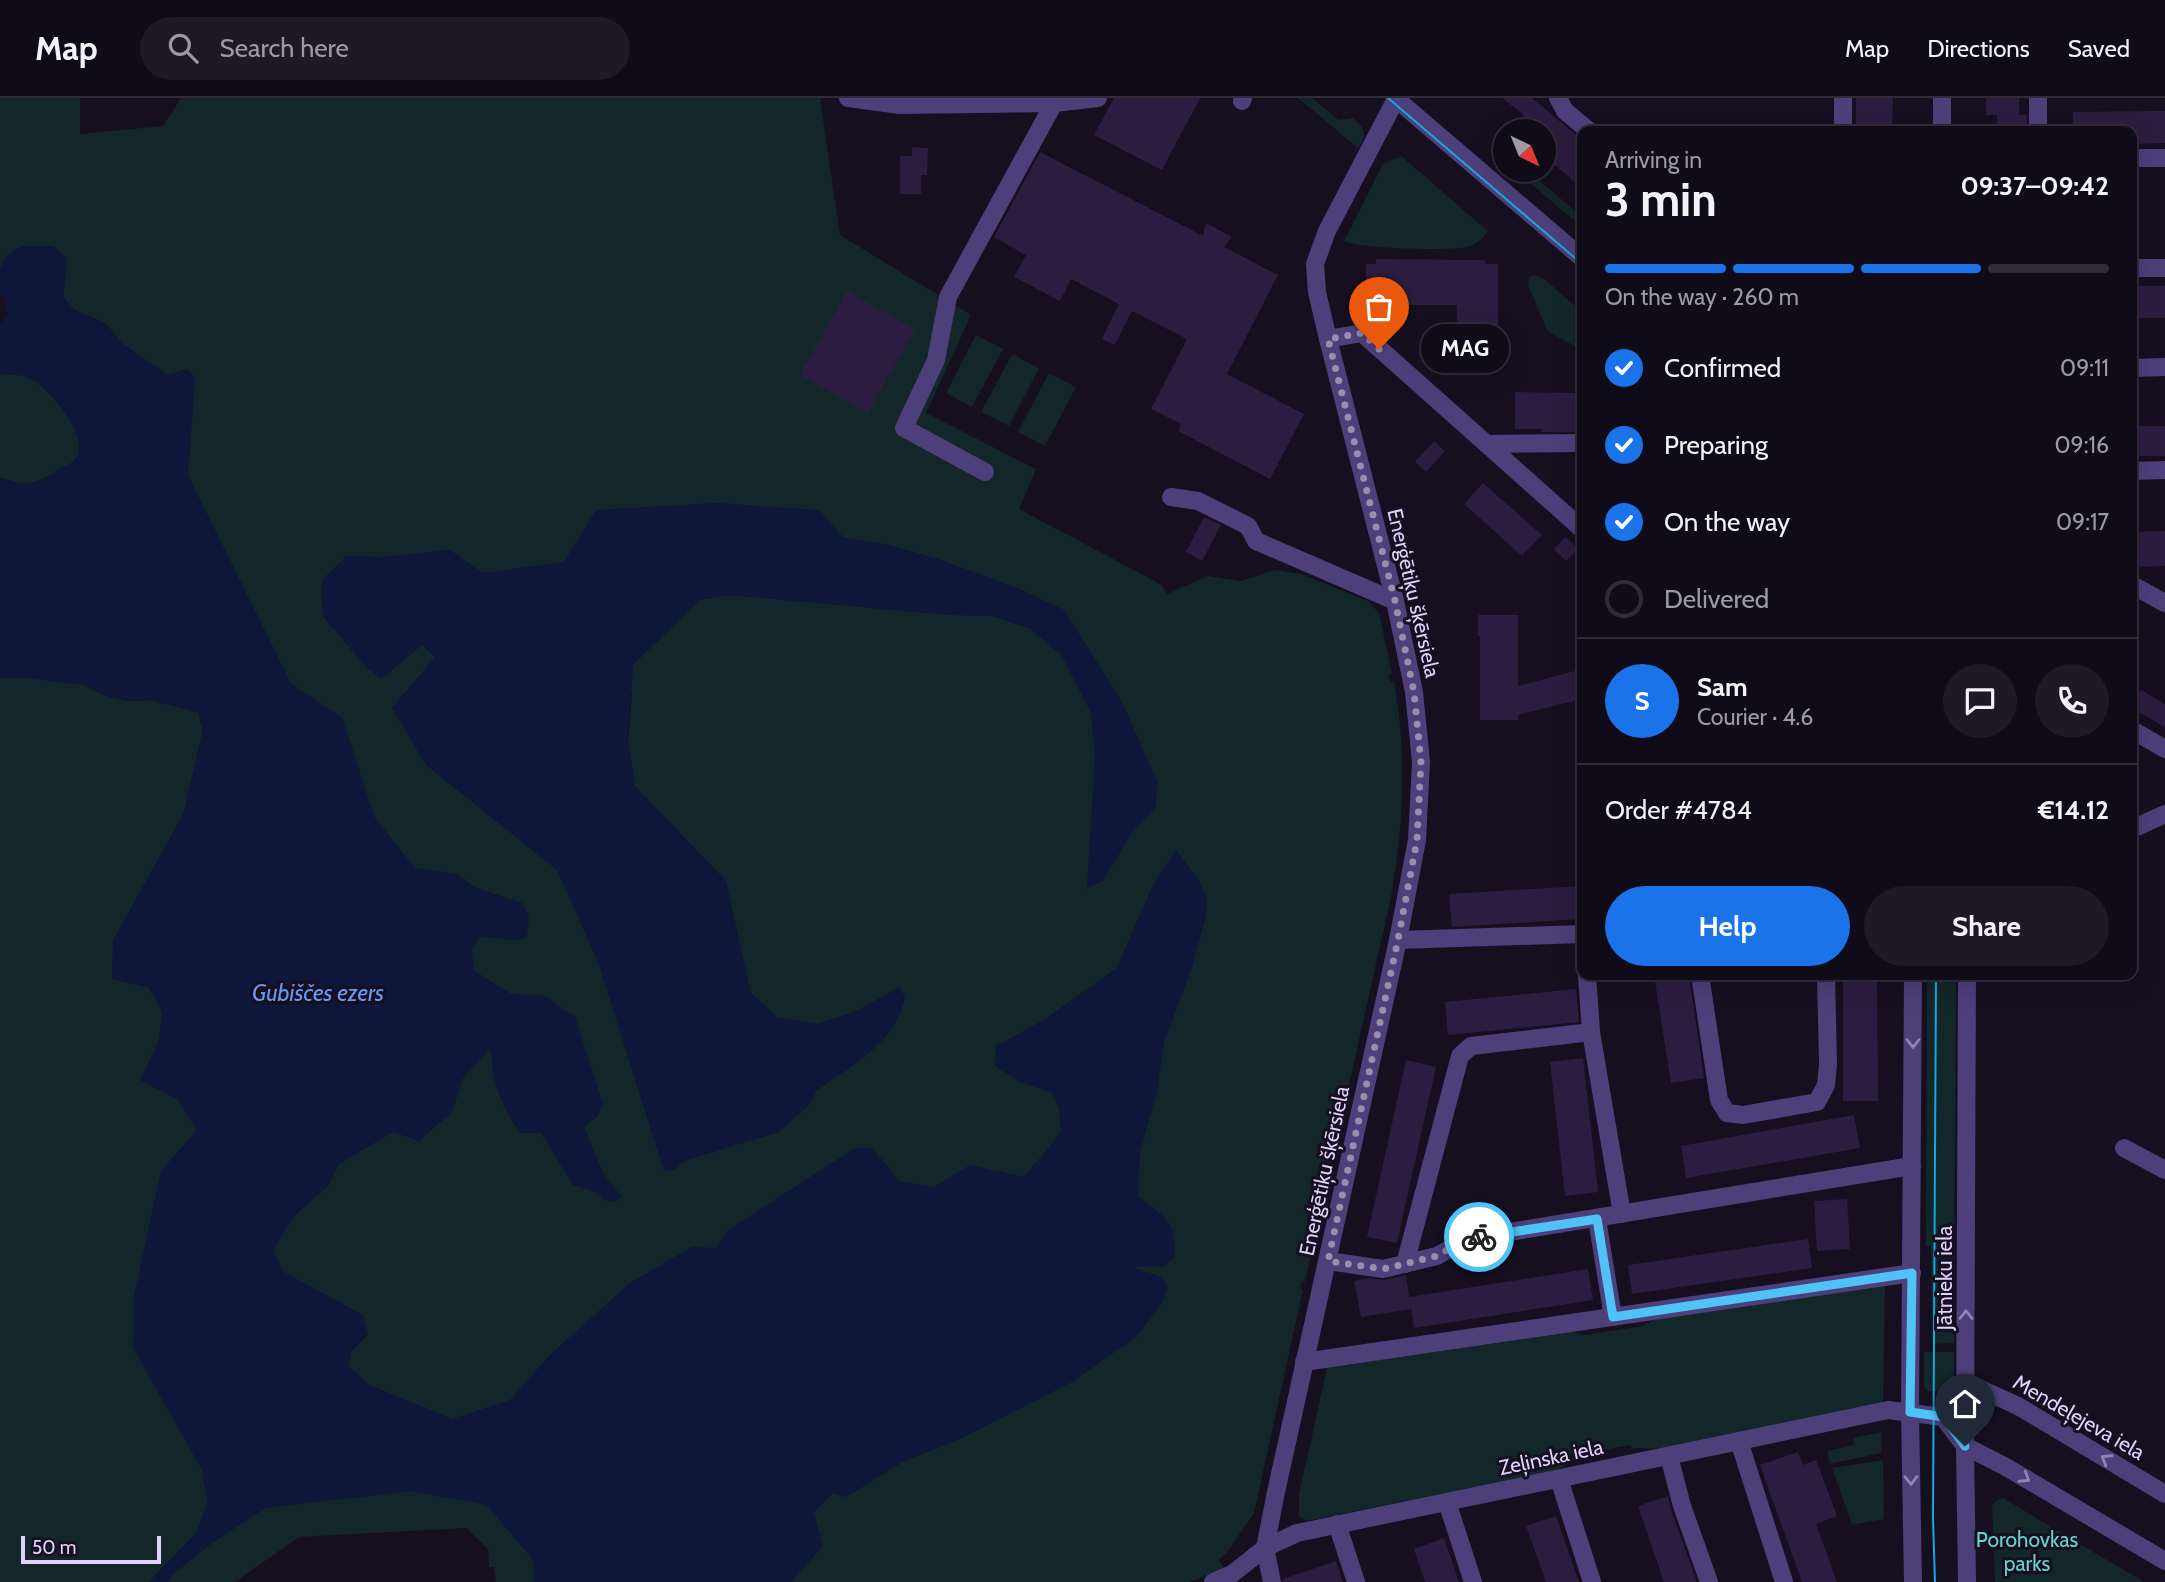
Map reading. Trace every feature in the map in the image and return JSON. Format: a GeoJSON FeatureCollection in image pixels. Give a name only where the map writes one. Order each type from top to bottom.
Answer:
{"type":"FeatureCollection","features":[{"type":"Feature","properties":{"kind":"street"},"geometry":{"type":"LineString","coordinates":[[848,98],[899,102],[1054,103],[1098,98]]}},
{"type":"Feature","properties":{"kind":"street"},"geometry":{"type":"LineString","coordinates":[[1395,98],[1577,254]]}},
{"type":"Feature","properties":{"kind":"street","name":"Enerģētiķu šķērsiela"},"geometry":{"type":"LineString","coordinates":[[1265,1548],[1398,940],[1417,840],[1421,762],[1414,692],[1395,601],[1328,339],[1315,264],[1327,231],[1395,98]]}},
{"type":"Feature","properties":{"kind":"street"},"geometry":{"type":"LineString","coordinates":[[1558,98],[1565,111],[1583,126]]}},
{"type":"Feature","properties":{"kind":"street"},"geometry":{"type":"LineString","coordinates":[[1843,98],[1843,126]]}},
{"type":"Feature","properties":{"kind":"street"},"geometry":{"type":"LineString","coordinates":[[1942,98],[1942,126]]}},
{"type":"Feature","properties":{"kind":"street"},"geometry":{"type":"LineString","coordinates":[[2038,98],[2038,126]]}},
{"type":"Feature","properties":{"kind":"street"},"geometry":{"type":"LineString","coordinates":[[985,472],[904,428],[936,360],[948,297],[1054,103]]}},
{"type":"Feature","properties":{"kind":"street"},"geometry":{"type":"LineString","coordinates":[[2137,158],[2165,158]]}},
{"type":"Feature","properties":{"kind":"street"},"geometry":{"type":"LineString","coordinates":[[2137,268],[2165,268]]}},
{"type":"Feature","properties":{"kind":"street"},"geometry":{"type":"LineString","coordinates":[[1328,339],[1362,333],[1577,525]]}},
{"type":"Feature","properties":{"kind":"street"},"geometry":{"type":"LineString","coordinates":[[2137,368],[2165,367]]}},
{"type":"Feature","properties":{"kind":"street"},"geometry":{"type":"LineString","coordinates":[[1487,444],[1577,443]]}},
{"type":"Feature","properties":{"kind":"street"},"geometry":{"type":"LineString","coordinates":[[2137,471],[2165,470]]}},
{"type":"Feature","properties":{"kind":"street"},"geometry":{"type":"LineString","coordinates":[[1171,497],[1198,501],[1248,526],[1256,541],[1395,601]]}},
{"type":"Feature","properties":{"kind":"street"},"geometry":{"type":"LineString","coordinates":[[2137,588],[2165,603]]}},
{"type":"Feature","properties":{"kind":"street"},"geometry":{"type":"LineString","coordinates":[[2137,733],[2165,749]]}},
{"type":"Feature","properties":{"kind":"street"},"geometry":{"type":"LineString","coordinates":[[2137,827],[2165,814]]}},
{"type":"Feature","properties":{"kind":"street"},"geometry":{"type":"LineString","coordinates":[[1398,940],[1577,934]]}},
{"type":"Feature","properties":{"kind":"street"},"geometry":{"type":"LineString","coordinates":[[1587,980],[1591,1032],[1622,1214]]}},
{"type":"Feature","properties":{"kind":"street"},"geometry":{"type":"LineString","coordinates":[[1701,980],[1718,1100],[1727,1113],[1743,1115],[1817,1102],[1826,1085],[1827,1074],[1825,980]]}},
{"type":"Feature","properties":{"kind":"street","name":"Jātnieku iela"},"geometry":{"type":"LineString","coordinates":[[1913,980],[1910,1412],[1913,1582]]}},
{"type":"Feature","properties":{"kind":"street","name":"Jātnieku iela"},"geometry":{"type":"LineString","coordinates":[[1967,980],[1967,1582]]}},
{"type":"Feature","properties":{"kind":"street"},"geometry":{"type":"LineString","coordinates":[[1405,1264],[1461,1056],[1471,1046],[1591,1032]]}},
{"type":"Feature","properties":{"kind":"street"},"geometry":{"type":"LineString","coordinates":[[2124,1148],[2165,1170]]}},
{"type":"Feature","properties":{"kind":"street"},"geometry":{"type":"LineString","coordinates":[[1328,1261],[1383,1269],[1437,1256],[1466,1239],[1912,1166]]}},
{"type":"Feature","properties":{"kind":"street"},"geometry":{"type":"LineString","coordinates":[[1597,1219],[1613,1317]]}},
{"type":"Feature","properties":{"kind":"street"},"geometry":{"type":"LineString","coordinates":[[1304,1362],[1912,1273]]}},
{"type":"Feature","properties":{"kind":"street"},"geometry":{"type":"LineString","coordinates":[[1944,1417],[1967,1383]]}},
{"type":"Feature","properties":{"kind":"street","name":"Mendeļejeva iela"},"geometry":{"type":"LineString","coordinates":[[1967,1383],[2018,1406],[2165,1494]]}},
{"type":"Feature","properties":{"kind":"street","name":"Zeļinska iela"},"geometry":{"type":"LineString","coordinates":[[1213,1582],[1232,1574],[1265,1548],[1297,1533],[1888,1410],[1910,1412]]}},
{"type":"Feature","properties":{"kind":"street"},"geometry":{"type":"LineString","coordinates":[[1910,1412],[1944,1417],[1965,1446],[2006,1467],[2165,1561]]}},
{"type":"Feature","properties":{"kind":"street"},"geometry":{"type":"LineString","coordinates":[[1739,1441],[1784,1582]]}},
{"type":"Feature","properties":{"kind":"street"},"geometry":{"type":"LineString","coordinates":[[1670,1456],[1682,1506],[1709,1582]]}},
{"type":"Feature","properties":{"kind":"street"},"geometry":{"type":"LineString","coordinates":[[1559,1479],[1592,1582]]}},
{"type":"Feature","properties":{"kind":"street"},"geometry":{"type":"LineString","coordinates":[[1447,1502],[1473,1582]]}},
{"type":"Feature","properties":{"kind":"street"},"geometry":{"type":"LineString","coordinates":[[1337,1524],[1356,1582]]}},
{"type":"Feature","properties":{"kind":"street"},"geometry":{"type":"LineString","coordinates":[[1265,1548],[1272,1582]]}},
{"type":"Feature","properties":{"kind":"green space"},"geometry":{"type":"Polygon","coordinates":[[[0,98],[80,98],[80,134],[163,126],[181,98],[820,98],[840,235],[971,315],[926,413],[1036,469],[1019,509],[1162,585],[1167,594],[1208,576],[1241,581],[1274,570],[1301,574],[1368,601],[1379,613],[1392,673],[1389,675],[1391,682],[1394,681],[1401,737],[1401,816],[1391,897],[1305,1282],[1302,1281],[1300,1288],[1303,1290],[1254,1513],[1219,1560],[1224,1568],[1190,1582],[496,1582],[494,1567],[489,1567],[488,1549],[466,1528],[299,1537],[235,1582],[0,1582],[0,678],[28,678],[84,685],[104,695],[127,701],[150,700],[198,712],[203,731],[183,815],[113,941],[336,827],[342,718],[291,684],[188,476],[172,453],[194,378],[188,369],[167,375],[123,344],[105,323],[74,310],[63,297],[67,258],[0,268],[0,98]],[[347,556],[322,580],[323,616],[375,581],[635,787],[628,741],[632,693],[612,680],[700,600],[730,595],[925,612],[985,576],[582,590],[347,556]],[[1155,881],[1117,968],[1047,1018],[1086,1055],[1061,1133],[1025,1176],[1066,1157],[1155,881]]]}},
{"type":"Feature","properties":{"kind":"green space"},"geometry":{"type":"Polygon","coordinates":[[[1298,98],[1312,98],[1338,120],[1353,118],[1357,121],[1364,136],[1358,148],[1298,98]]]}},
{"type":"Feature","properties":{"kind":"green space"},"geometry":{"type":"Polygon","coordinates":[[[1401,156],[1488,231],[1482,239],[1470,246],[1442,249],[1384,247],[1344,241],[1383,164],[1401,156]]]}},
{"type":"Feature","properties":{"kind":"green space"},"geometry":{"type":"Polygon","coordinates":[[[1529,182],[1541,182],[1577,213],[1577,223],[1529,182]]]}},
{"type":"Feature","properties":{"kind":"green space"},"geometry":{"type":"Polygon","coordinates":[[[1533,275],[1543,278],[1577,308],[1577,347],[1548,332],[1528,285],[1529,278],[1533,275]]]}},
{"type":"Feature","properties":{"kind":"green space"},"geometry":{"type":"Polygon","coordinates":[[[976,335],[1003,349],[972,407],[946,393],[976,335]]]}},
{"type":"Feature","properties":{"kind":"green space"},"geometry":{"type":"Polygon","coordinates":[[[1012,354],[1039,368],[1009,426],[981,412],[1012,354]]]}},
{"type":"Feature","properties":{"kind":"green space"},"geometry":{"type":"Polygon","coordinates":[[[1049,373],[1076,387],[1045,446],[1018,432],[1049,373]]]}},
{"type":"Feature","properties":{"kind":"green space"},"geometry":{"type":"Polygon","coordinates":[[[0,374],[27,376],[55,399],[77,436],[79,448],[73,462],[35,482],[23,483],[0,478],[0,374]]]}},
{"type":"Feature","properties":{"kind":"green space"},"geometry":{"type":"Polygon","coordinates":[[[1927,980],[1956,980],[1954,1343],[1932,1344],[1931,1246],[1926,1246],[1927,980]]]}},
{"type":"Feature","properties":{"kind":"green space"},"geometry":{"type":"Polygon","coordinates":[[[1878,1283],[1885,1286],[1883,1405],[1661,1449],[1632,1448],[1630,1445],[1578,1455],[1578,1459],[1555,1471],[1307,1521],[1299,1517],[1299,1494],[1328,1364],[1565,1329],[1584,1335],[1643,1326],[1657,1318],[1878,1283]]]}},
{"type":"Feature","properties":{"kind":"green space"},"geometry":{"type":"Polygon","coordinates":[[[1924,1352],[1954,1352],[1954,1388],[1951,1391],[1928,1391],[1924,1387],[1924,1352]]]}},
{"type":"Feature","properties":{"kind":"green space"},"geometry":{"type":"Polygon","coordinates":[[[1882,1432],[1881,1453],[1830,1464],[1827,1451],[1854,1445],[1853,1438],[1882,1432]]]}},
{"type":"Feature","properties":{"kind":"green space"},"geometry":{"type":"Polygon","coordinates":[[[1883,1460],[1884,1519],[1852,1525],[1832,1468],[1883,1460]]]}},
{"type":"Feature","properties":{"kind":"green space","name":"Porohovkas parks"},"geometry":{"type":"Polygon","coordinates":[[[2003,1498],[2144,1582],[1995,1582],[1992,1506],[2003,1498]]]}},
{"type":"Feature","properties":{"kind":"water","name":"Gubiščes ezers"},"geometry":{"type":"Polygon","coordinates":[[[21,246],[53,246],[67,258],[63,297],[74,310],[105,323],[123,344],[167,375],[188,369],[195,379],[188,476],[291,684],[342,718],[375,818],[415,868],[457,874],[476,888],[522,903],[529,916],[527,938],[513,940],[481,936],[471,950],[475,971],[511,994],[543,995],[575,1017],[603,1104],[597,1117],[584,1126],[603,1173],[622,1197],[614,1202],[602,1199],[599,1193],[573,1185],[541,1133],[520,1133],[500,1096],[489,1050],[463,1078],[452,1112],[419,1141],[393,1132],[339,1164],[328,1186],[293,1217],[273,1251],[284,1272],[363,1315],[368,1335],[351,1352],[349,1367],[370,1385],[452,1419],[510,1400],[550,1355],[630,1283],[692,1247],[716,1248],[727,1231],[855,1148],[871,1148],[898,1181],[934,1187],[970,1165],[1024,1177],[1061,1133],[1059,1108],[1051,1092],[1020,1082],[995,1066],[996,1046],[1047,1018],[1117,968],[1155,881],[1176,850],[1198,879],[1207,898],[1206,916],[1191,970],[1164,1043],[1157,1091],[1140,1152],[1138,1197],[1162,1215],[1171,1227],[1174,1257],[1165,1266],[1132,1267],[1162,1277],[1168,1287],[1161,1305],[1136,1337],[1072,1382],[958,1440],[904,1461],[846,1497],[833,1493],[814,1512],[823,1546],[791,1582],[534,1582],[533,1560],[487,1505],[411,1491],[266,1508],[212,1543],[171,1576],[168,1582],[149,1582],[196,1533],[208,1501],[201,1468],[133,1348],[134,1296],[161,1171],[197,1130],[178,1100],[140,1080],[159,1040],[162,1012],[149,988],[112,979],[113,941],[183,815],[203,731],[198,712],[150,700],[127,701],[104,695],[84,685],[28,678],[0,678],[0,478],[24,483],[41,480],[74,461],[80,446],[72,423],[45,389],[27,377],[0,374],[0,324],[8,315],[0,294],[0,268],[7,256],[21,246]]]}},
{"type":"Feature","properties":{"kind":"water"},"geometry":{"type":"Polygon","coordinates":[[[716,503],[819,510],[843,537],[889,545],[938,559],[1020,589],[1064,610],[1121,700],[1158,783],[1155,809],[1134,829],[1103,881],[1087,889],[1095,754],[1091,713],[1062,656],[1031,629],[992,616],[947,615],[730,595],[700,600],[633,665],[628,741],[635,786],[726,881],[751,993],[777,1017],[817,1024],[857,1011],[899,987],[905,997],[892,1028],[882,1040],[870,1052],[816,1091],[811,1103],[779,1132],[684,1161],[676,1169],[664,1171],[598,962],[557,870],[426,765],[392,708],[435,657],[422,645],[381,679],[365,666],[323,616],[322,580],[347,556],[382,557],[450,550],[483,573],[564,562],[596,510],[716,503]]]}},
{"type":"Feature","properties":{"kind":"building"},"geometry":{"type":"Polygon","coordinates":[[[1114,98],[1200,98],[1162,170],[1094,135],[1114,98]]]}},
{"type":"Feature","properties":{"kind":"building"},"geometry":{"type":"Polygon","coordinates":[[[1502,98],[1532,98],[1577,136],[1577,184],[1556,166],[1556,119],[1520,119],[1524,115],[1502,98]]]}},
{"type":"Feature","properties":{"kind":"building"},"geometry":{"type":"Polygon","coordinates":[[[1856,98],[1893,98],[1892,126],[1856,126],[1856,98]]]}},
{"type":"Feature","properties":{"kind":"building"},"geometry":{"type":"Polygon","coordinates":[[[1986,98],[2019,98],[2019,115],[2027,115],[2027,126],[1997,126],[1997,115],[1986,115],[1986,98]]]}},
{"type":"Feature","properties":{"kind":"building"},"geometry":{"type":"Polygon","coordinates":[[[2165,111],[2165,143],[2137,144],[2137,126],[2073,126],[2073,112],[2165,111]]]}},
{"type":"Feature","properties":{"kind":"building"},"geometry":{"type":"Polygon","coordinates":[[[912,147],[928,148],[927,175],[921,175],[921,194],[900,194],[900,156],[912,156],[912,147]]]}},
{"type":"Feature","properties":{"kind":"building"},"geometry":{"type":"Polygon","coordinates":[[[1040,152],[1203,236],[1206,223],[1232,237],[1224,247],[1278,275],[1227,374],[1304,414],[1270,479],[1178,431],[1181,424],[1151,409],[1187,339],[1132,311],[1115,345],[1102,339],[1119,304],[1071,279],[1060,301],[1014,277],[1026,255],[994,237],[1040,152]]]}},
{"type":"Feature","properties":{"kind":"building"},"geometry":{"type":"Polygon","coordinates":[[[1376,259],[1485,260],[1485,264],[1498,264],[1498,363],[1457,363],[1457,305],[1393,305],[1393,300],[1366,300],[1366,264],[1376,264],[1376,259]]]}},
{"type":"Feature","properties":{"kind":"building"},"geometry":{"type":"Polygon","coordinates":[[[2137,286],[2165,286],[2165,318],[2137,318],[2137,286]]]}},
{"type":"Feature","properties":{"kind":"building"},"geometry":{"type":"Polygon","coordinates":[[[847,291],[915,329],[868,413],[800,375],[847,291]]]}},
{"type":"Feature","properties":{"kind":"building"},"geometry":{"type":"Polygon","coordinates":[[[1515,392],[1577,393],[1577,432],[1515,429],[1515,392]]]}},
{"type":"Feature","properties":{"kind":"building"},"geometry":{"type":"Polygon","coordinates":[[[2137,426],[2165,426],[2165,456],[2137,456],[2137,426]]]}},
{"type":"Feature","properties":{"kind":"building"},"geometry":{"type":"Polygon","coordinates":[[[1434,441],[1445,451],[1426,472],[1415,462],[1434,441]]]}},
{"type":"Feature","properties":{"kind":"building"},"geometry":{"type":"Polygon","coordinates":[[[1483,483],[1542,535],[1522,556],[1464,504],[1483,483]]]}},
{"type":"Feature","properties":{"kind":"building"},"geometry":{"type":"Polygon","coordinates":[[[1204,517],[1221,525],[1202,561],[1186,552],[1204,517]]]}},
{"type":"Feature","properties":{"kind":"building"},"geometry":{"type":"Polygon","coordinates":[[[2165,531],[2165,566],[2137,567],[2137,532],[2165,531]]]}},
{"type":"Feature","properties":{"kind":"building"},"geometry":{"type":"Polygon","coordinates":[[[1566,537],[1577,550],[1566,561],[1554,549],[1566,537]]]}},
{"type":"Feature","properties":{"kind":"building"},"geometry":{"type":"Polygon","coordinates":[[[1478,615],[1518,615],[1518,686],[1577,670],[1577,700],[1518,715],[1518,720],[1480,720],[1478,615]]]}},
{"type":"Feature","properties":{"kind":"building"},"geometry":{"type":"Polygon","coordinates":[[[2141,690],[2165,704],[2165,727],[2137,711],[2137,698],[2141,690]]]}},
{"type":"Feature","properties":{"kind":"building"},"geometry":{"type":"Polygon","coordinates":[[[1577,886],[1577,919],[1452,927],[1449,894],[1577,886]]]}},
{"type":"Feature","properties":{"kind":"building"},"geometry":{"type":"Polygon","coordinates":[[[1655,980],[1690,980],[1704,1078],[1671,1083],[1655,980]]]}},
{"type":"Feature","properties":{"kind":"building"},"geometry":{"type":"Polygon","coordinates":[[[1843,980],[1877,980],[1878,1101],[1843,1101],[1843,980]]]}},
{"type":"Feature","properties":{"kind":"building"},"geometry":{"type":"Polygon","coordinates":[[[1576,989],[1579,1022],[1448,1035],[1445,1002],[1576,989]]]}},
{"type":"Feature","properties":{"kind":"building"},"geometry":{"type":"Polygon","coordinates":[[[1583,1058],[1598,1192],[1565,1196],[1550,1062],[1583,1058]]]}},
{"type":"Feature","properties":{"kind":"building"},"geometry":{"type":"Polygon","coordinates":[[[1406,1060],[1436,1067],[1397,1243],[1367,1237],[1406,1060]]]}},
{"type":"Feature","properties":{"kind":"building"},"geometry":{"type":"Polygon","coordinates":[[[1854,1115],[1860,1148],[1686,1178],[1681,1146],[1854,1115]]]}},
{"type":"Feature","properties":{"kind":"building"},"geometry":{"type":"Polygon","coordinates":[[[1847,1199],[1850,1249],[1817,1251],[1814,1201],[1847,1199]]]}},
{"type":"Feature","properties":{"kind":"building"},"geometry":{"type":"Polygon","coordinates":[[[1808,1239],[1812,1268],[1632,1294],[1628,1265],[1808,1239]]]}},
{"type":"Feature","properties":{"kind":"building"},"geometry":{"type":"Polygon","coordinates":[[[1588,1269],[1593,1300],[1414,1328],[1410,1301],[1411,1309],[1361,1317],[1354,1281],[1369,1278],[1385,1280],[1406,1275],[1409,1297],[1588,1269]]]}},
{"type":"Feature","properties":{"kind":"building"},"geometry":{"type":"Polygon","coordinates":[[[1798,1452],[1803,1465],[1816,1460],[1837,1516],[1816,1524],[1837,1582],[1802,1582],[1760,1465],[1798,1452]]]}},
{"type":"Feature","properties":{"kind":"building"},"geometry":{"type":"Polygon","coordinates":[[[1668,1496],[1697,1582],[1664,1582],[1638,1506],[1668,1496]]]}},
{"type":"Feature","properties":{"kind":"building"},"geometry":{"type":"Polygon","coordinates":[[[1556,1516],[1579,1582],[1546,1582],[1526,1526],[1556,1516]]]}},
{"type":"Feature","properties":{"kind":"building"},"geometry":{"type":"Polygon","coordinates":[[[1444,1538],[1459,1582],[1425,1582],[1414,1549],[1444,1538]]]}},
{"type":"Feature","properties":{"kind":"building"},"geometry":{"type":"Polygon","coordinates":[[[1336,1561],[1343,1582],[1283,1582],[1283,1579],[1336,1561]]]}},
{"type":"Feature","properties":{"kind":"tram line"},"geometry":{"type":"LineString","coordinates":[[1388,98],[1577,260]]}},
{"type":"Feature","properties":{"kind":"tram line"},"geometry":{"type":"LineString","coordinates":[[1935,1582],[1933,1519],[1936,980]]}},
{"type":"Feature","properties":{"kind":"way so far"},"geometry":{"type":"LineString","coordinates":[[1379,349],[1362,333],[1328,339],[1395,601],[1414,692],[1421,762],[1417,840],[1328,1261],[1383,1269],[1437,1256],[1466,1239],[1479,1237]]}},
{"type":"Feature","properties":{"kind":"place","name":"MAG"},"geometry":{"type":"Point","coordinates":[1379,349]}},
{"type":"Feature","properties":{"kind":"route"},"geometry":{"type":"LineString","coordinates":[[1479,1237],[1597,1219],[1613,1317],[1912,1273],[1910,1412],[1944,1417],[1965,1446]]}}]}
